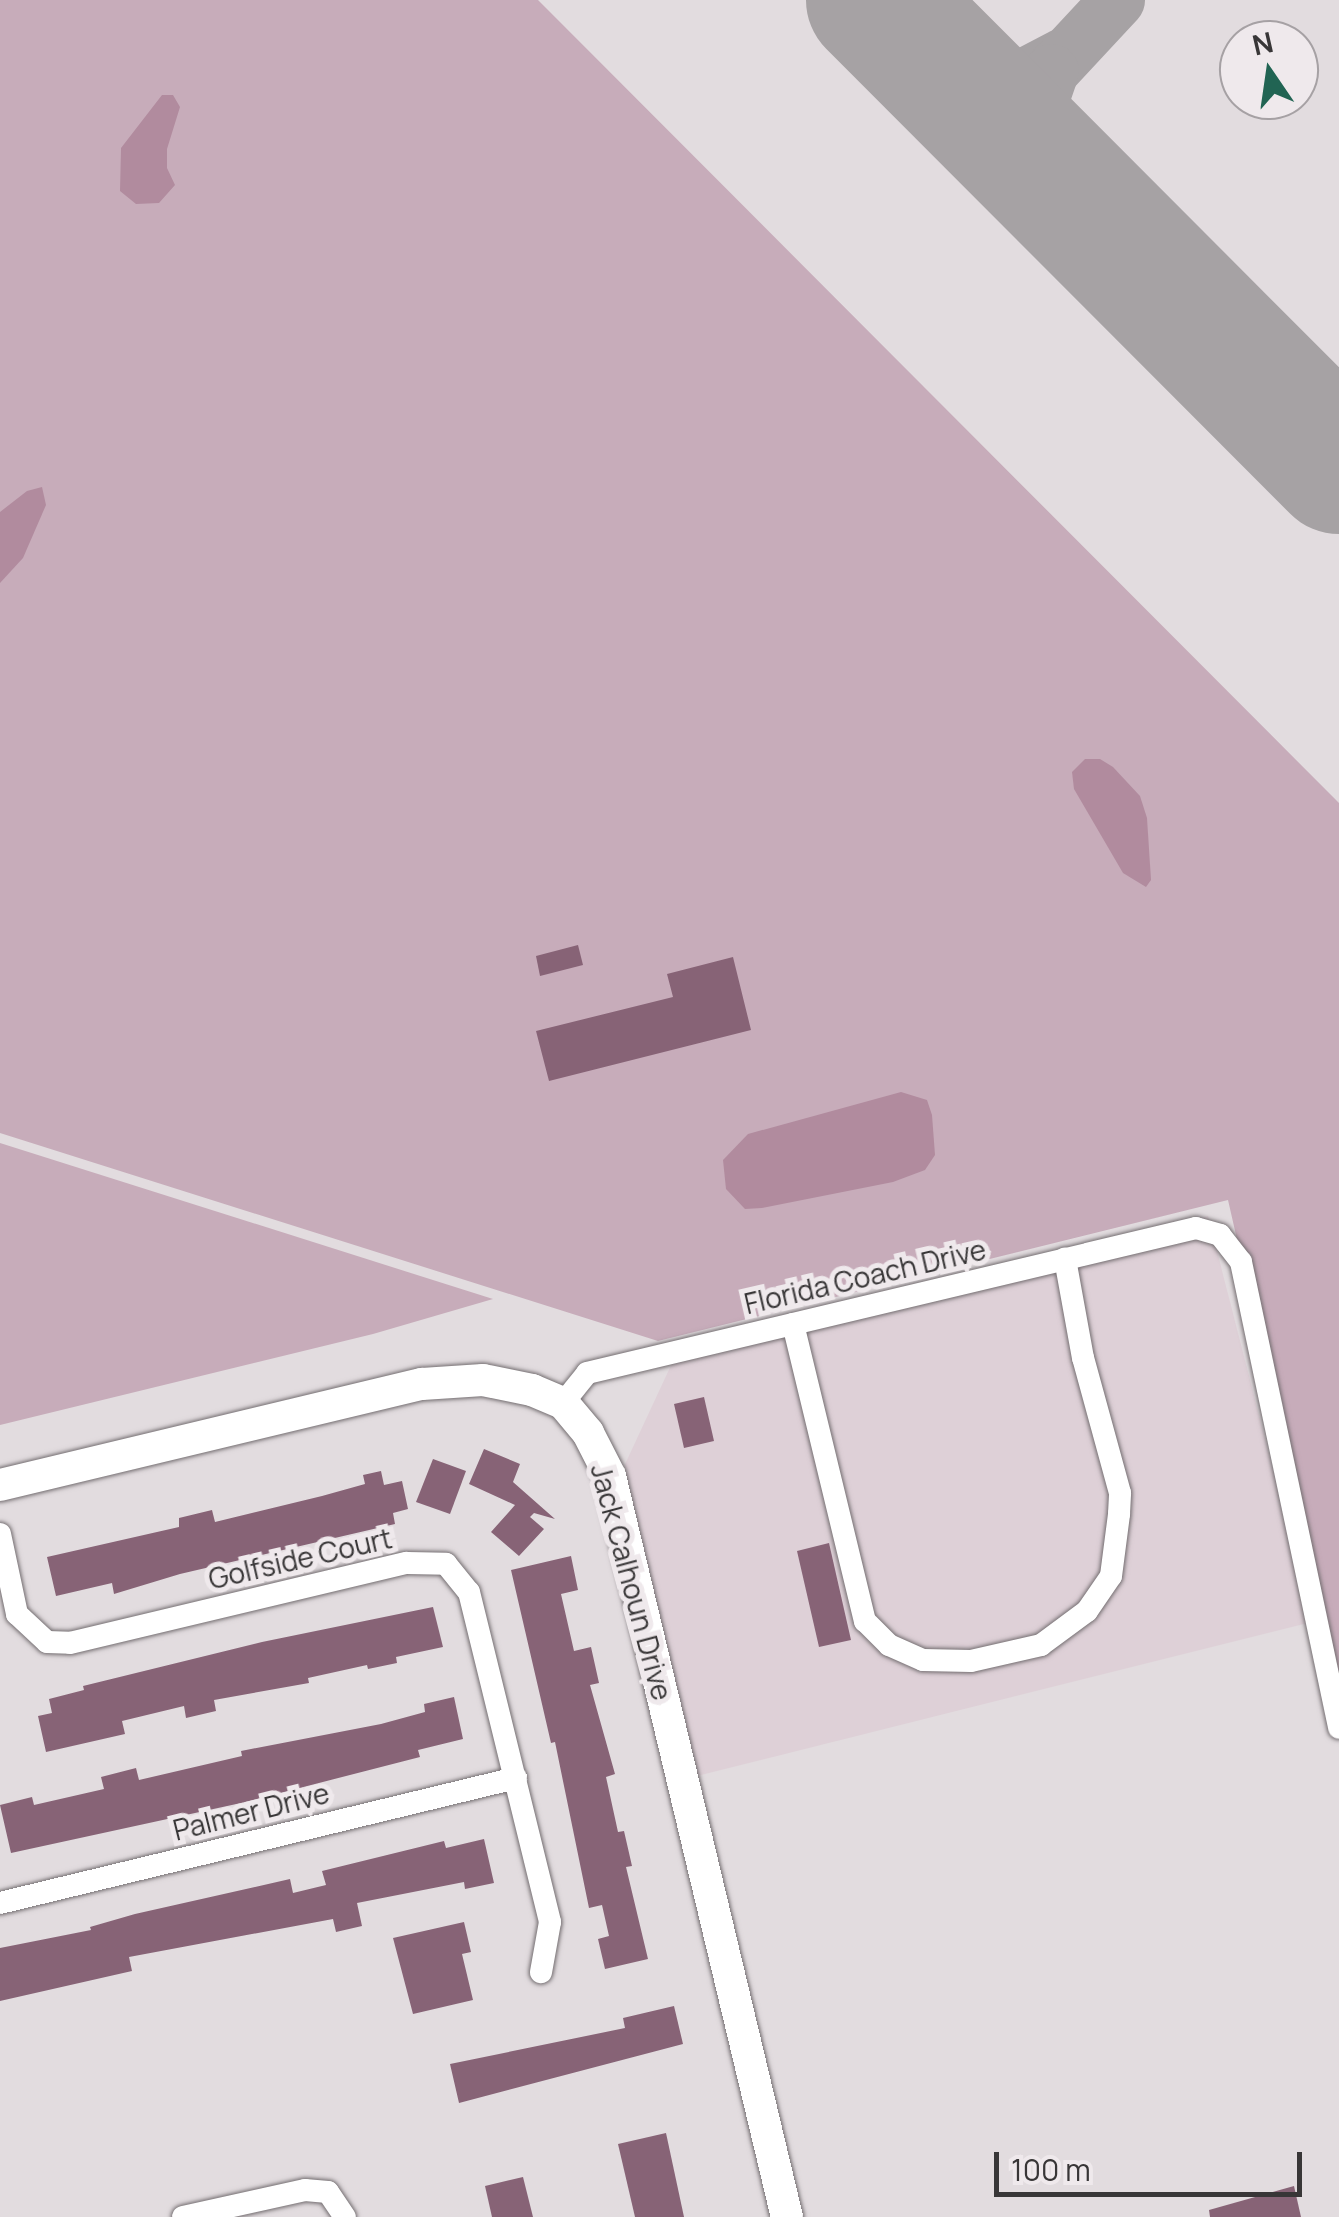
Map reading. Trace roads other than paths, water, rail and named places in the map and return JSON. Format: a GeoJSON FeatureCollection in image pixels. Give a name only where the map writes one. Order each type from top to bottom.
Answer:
{"type":"FeatureCollection","features":[{"type":"Feature","properties":{"kind":"street","name":"Florida Coach Drive"},"geometry":{"type":"LineString","coordinates":[[562,1404],[587,1373],[1196,1228],[1220,1235],[1241,1262],[1339,1728]]}},
{"type":"Feature","properties":{"kind":"street"},"geometry":{"type":"LineString","coordinates":[[792,1324],[865,1621],[889,1645],[923,1660],[970,1661],[1041,1645],[1087,1611],[1111,1576],[1119,1514],[1120,1493],[1083,1358],[1065,1260]]}},
{"type":"Feature","properties":{"kind":"street"},"geometry":{"type":"LineString","coordinates":[[0,1485],[422,1384],[483,1380],[532,1390],[562,1404]]}},
{"type":"Feature","properties":{"kind":"street","name":"Jack Calhoun Drive"},"geometry":{"type":"LineString","coordinates":[[562,1404],[588,1432],[610,1476],[786,2217]]}},
{"type":"Feature","properties":{"kind":"street","name":"Golfside Court"},"geometry":{"type":"LineString","coordinates":[[0,1534],[18,1614],[47,1642],[70,1643],[406,1563],[446,1564],[469,1592],[550,1922],[540,1972]]}},
{"type":"Feature","properties":{"kind":"street","name":"Palmer Drive"},"geometry":{"type":"LineString","coordinates":[[0,1903],[516,1778]]}},
{"type":"Feature","properties":{"kind":"street"},"geometry":{"type":"LineString","coordinates":[[183,2217],[305,2190],[328,2192],[344,2217]]}}]}
